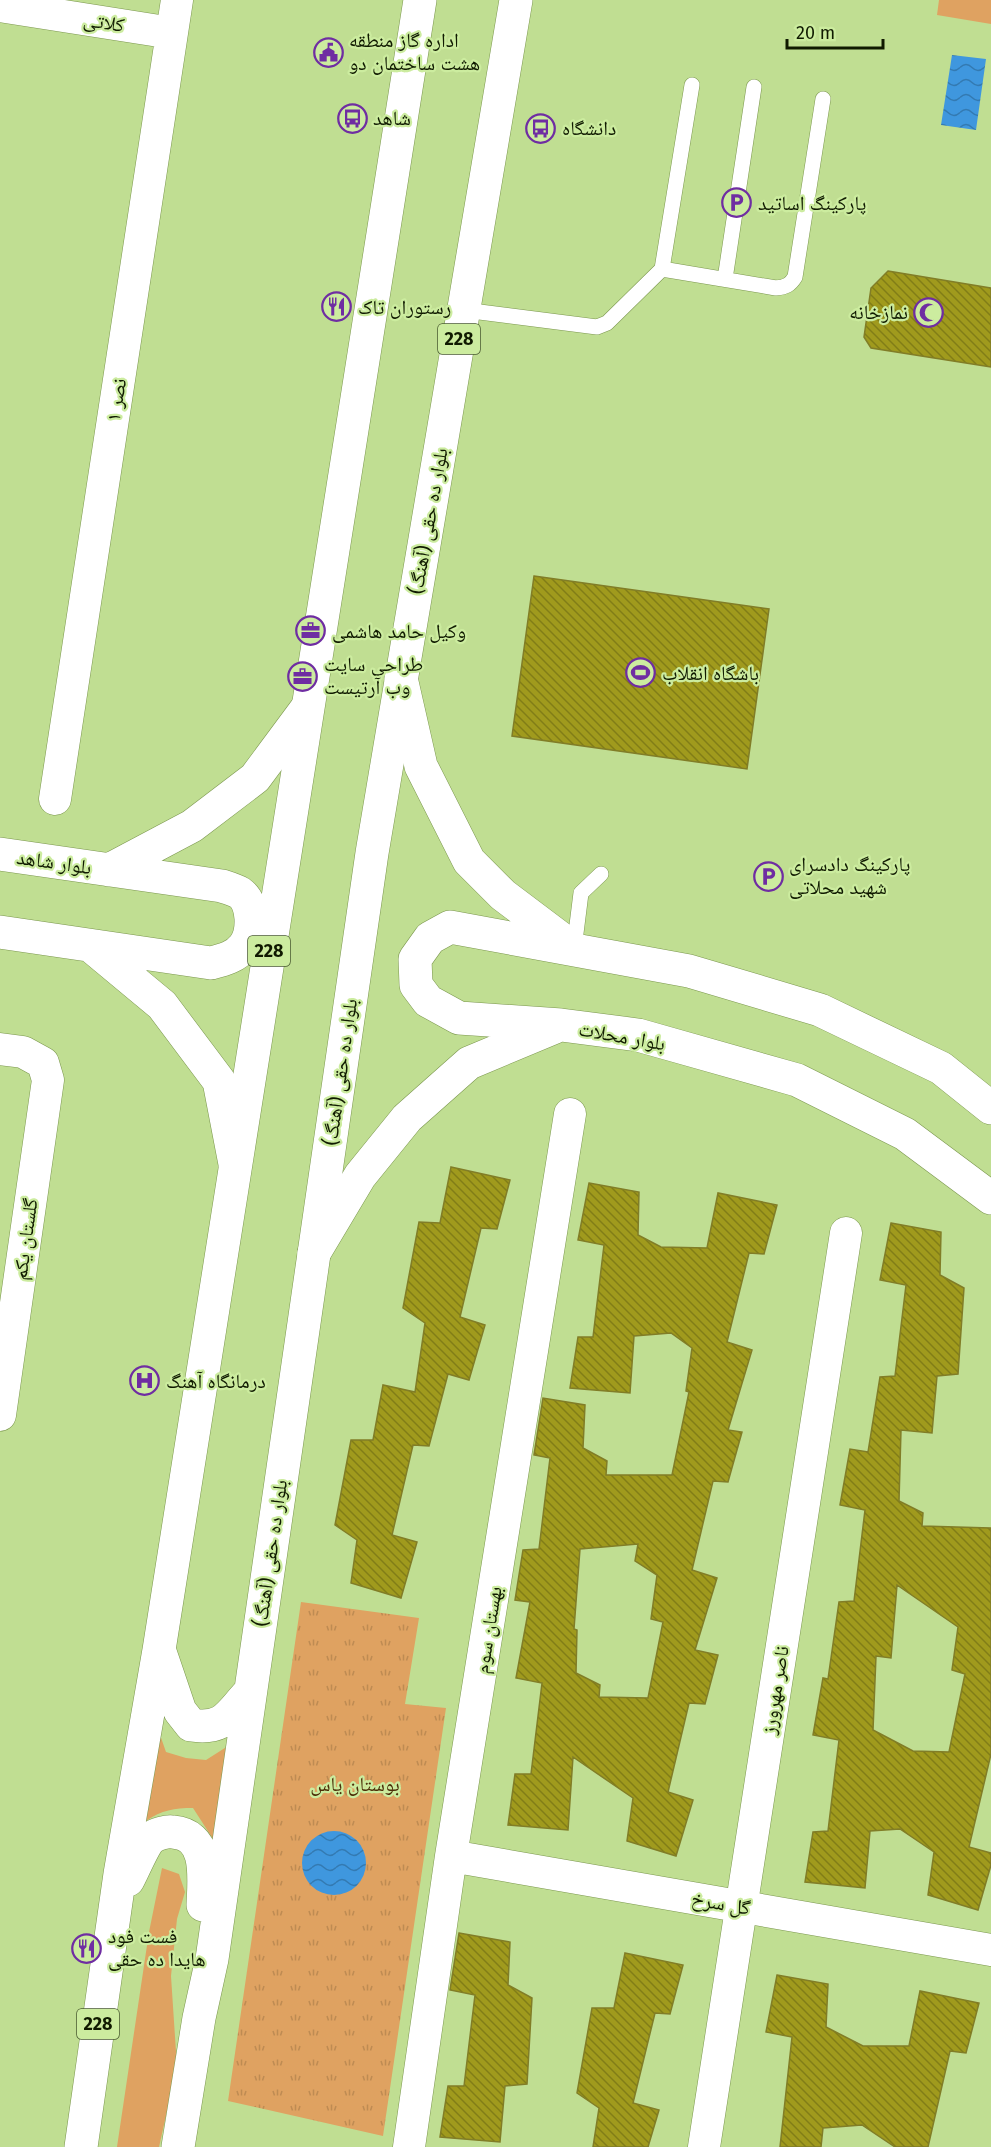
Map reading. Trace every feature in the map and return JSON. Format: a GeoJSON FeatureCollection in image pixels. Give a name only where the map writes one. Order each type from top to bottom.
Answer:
{"type":"FeatureCollection","features":[{"type":"Feature","properties":{"kind":"main road","name":"228"},"geometry":{"type":"LineString","coordinates":[[81,2147],[116,1901],[159,1650],[420,0]]}},
{"type":"Feature","properties":{"kind":"main road","name":"بلوار ده حقی (آهنگ)"},"geometry":{"type":"LineString","coordinates":[[178,2147],[199,2018],[212,1959],[372,853],[516,0]]}},
{"type":"Feature","properties":{"kind":"main road"},"geometry":{"type":"LineString","coordinates":[[401,677],[421,766],[469,861],[503,895],[574,949]]}},
{"type":"Feature","properties":{"kind":"main road"},"geometry":{"type":"LineString","coordinates":[[109,870],[192,826],[255,778],[307,708]]}},
{"type":"Feature","properties":{"kind":"main road","name":"بلوار شاهد"},"geometry":{"type":"LineString","coordinates":[[0,854],[222,886],[242,894],[251,911],[250,930],[244,946],[230,958],[211,963],[91,946]]}},
{"type":"Feature","properties":{"kind":"main road"},"geometry":{"type":"LineString","coordinates":[[561,1025],[459,1018],[428,1001],[416,985],[415,959],[430,938],[450,927],[688,971],[820,1010],[941,1068],[991,1108]]}},
{"type":"Feature","properties":{"kind":"main road"},"geometry":{"type":"LineString","coordinates":[[0,932],[91,946],[162,1005],[219,1081],[235,1166]]}},
{"type":"Feature","properties":{"kind":"main road","name":"بلوار محلات"},"geometry":{"type":"LineString","coordinates":[[314,1253],[360,1176],[407,1118],[469,1063],[561,1025],[638,1035],[797,1080],[905,1134],[991,1198]]}},
{"type":"Feature","properties":{"kind":"main road"},"geometry":{"type":"LineString","coordinates":[[159,1650],[180,1711],[191,1725],[207,1727],[219,1724],[250,1692]]}},
{"type":"Feature","properties":{"kind":"main road"},"geometry":{"type":"LineString","coordinates":[[116,1901],[151,1838],[167,1831],[183,1833],[197,1845],[204,1864],[199,2018]]}},
{"type":"Feature","properties":{"kind":"street","name":"نصر ۱"},"geometry":{"type":"LineString","coordinates":[[55,800],[177,0]]}},
{"type":"Feature","properties":{"kind":"street","name":"کلاتی"},"geometry":{"type":"LineString","coordinates":[[0,6],[172,33]]}},
{"type":"Feature","properties":{"kind":"street","name":"گلستان یکم"},"geometry":{"type":"LineString","coordinates":[[0,1049],[22,1052],[43,1063],[48,1080],[0,1415]]}},
{"type":"Feature","properties":{"kind":"street","name":"بهستان سوم"},"geometry":{"type":"LineString","coordinates":[[409,2147],[452,1856],[570,1114]]}},
{"type":"Feature","properties":{"kind":"street","name":"ناصر مهرورز"},"geometry":{"type":"LineString","coordinates":[[704,2147],[846,1233]]}},
{"type":"Feature","properties":{"kind":"street","name":"گل سرخ"},"geometry":{"type":"LineString","coordinates":[[452,1856],[991,1950]]}},
{"type":"Feature","properties":{"kind":"lane"},"geometry":{"type":"LineString","coordinates":[[464,310],[597,327],[607,324],[662,269],[692,85]]}},
{"type":"Feature","properties":{"kind":"lane"},"geometry":{"type":"LineString","coordinates":[[725,279],[754,87]]}},
{"type":"Feature","properties":{"kind":"lane"},"geometry":{"type":"LineString","coordinates":[[662,269],[776,288],[785,288],[791,284],[795,277],[823,99]]}},
{"type":"Feature","properties":{"kind":"lane"},"geometry":{"type":"LineString","coordinates":[[574,949],[581,893],[601,874]]}},
{"type":"Feature","properties":{"kind":"green space"},"geometry":{"type":"Polygon","coordinates":[[[939,0],[991,0],[991,24],[937,15],[939,0]]]}},
{"type":"Feature","properties":{"kind":"green space","name":"بوستان یاس"},"geometry":{"type":"Polygon","coordinates":[[[301,1602],[419,1618],[405,1704],[446,1708],[383,2136],[228,2101],[301,1602]]]}},
{"type":"Feature","properties":{"kind":"green space"},"geometry":{"type":"Polygon","coordinates":[[[159,1732],[166,1752],[186,1758],[206,1760],[228,1746],[213,1839],[193,1808],[168,1810],[146,1821],[159,1732]]]}},
{"type":"Feature","properties":{"kind":"green space"},"geometry":{"type":"Polygon","coordinates":[[[162,1868],[179,1874],[185,1892],[177,1919],[171,1976],[177,2067],[159,2147],[117,2147],[149,1932],[162,1868]]]}},
{"type":"Feature","properties":{"kind":"water"},"geometry":{"type":"Polygon","coordinates":[[[952,55],[986,59],[976,130],[941,125],[952,55]]]}},
{"type":"Feature","properties":{"kind":"water"},"geometry":{"type":"Polygon","coordinates":[[[334,1831],[352,1837],[360,1845],[366,1863],[360,1881],[352,1889],[334,1895],[316,1889],[308,1881],[302,1863],[308,1845],[316,1837],[334,1831]]]}},
{"type":"Feature","properties":{"kind":"building","name":"نمازخانه"},"geometry":{"type":"Polygon","coordinates":[[[888,271],[991,288],[991,367],[871,348],[864,337],[871,288],[888,271]]]}},
{"type":"Feature","properties":{"kind":"building","name":"باشگاه انقلاب"},"geometry":{"type":"Polygon","coordinates":[[[534,576],[769,609],[747,769],[512,736],[534,576]]]}},
{"type":"Feature","properties":{"kind":"building"},"geometry":{"type":"Polygon","coordinates":[[[451,1167],[510,1180],[497,1229],[481,1228],[460,1317],[485,1325],[469,1380],[448,1374],[429,1446],[413,1445],[392,1535],[417,1542],[401,1598],[351,1583],[357,1540],[335,1525],[351,1440],[373,1440],[383,1385],[415,1392],[425,1323],[403,1308],[419,1222],[440,1223],[451,1167]]]}},
{"type":"Feature","properties":{"kind":"building"},"geometry":{"type":"Polygon","coordinates":[[[589,1183],[639,1192],[638,1235],[661,1247],[707,1248],[718,1193],[777,1205],[764,1254],[749,1253],[727,1342],[752,1350],[728,1430],[742,1432],[728,1482],[713,1481],[692,1570],[717,1578],[695,1650],[718,1655],[705,1704],[689,1703],[668,1792],[693,1800],[676,1856],[627,1841],[633,1798],[573,1757],[568,1830],[508,1825],[515,1774],[531,1774],[542,1683],[516,1678],[530,1602],[515,1600],[523,1550],[539,1549],[550,1458],[534,1455],[543,1398],[585,1405],[583,1448],[607,1461],[606,1475],[672,1475],[689,1392],[686,1391],[692,1348],[671,1333],[634,1336],[630,1393],[570,1388],[578,1337],[593,1337],[604,1245],[578,1240],[589,1183]],[[638,1544],[580,1549],[574,1629],[577,1630],[576,1673],[600,1685],[599,1697],[648,1698],[663,1622],[651,1619],[657,1575],[635,1561],[638,1544]]]}},
{"type":"Feature","properties":{"kind":"building"},"geometry":{"type":"Polygon","coordinates":[[[891,1223],[941,1232],[940,1275],[964,1288],[958,1374],[937,1376],[932,1433],[901,1430],[899,1501],[923,1513],[922,1526],[991,1528],[991,1754],[969,1847],[991,1853],[991,1865],[978,1910],[928,1895],[934,1852],[900,1829],[870,1831],[865,1888],[805,1882],[813,1832],[828,1831],[839,1740],[813,1735],[823,1678],[828,1679],[839,1602],[854,1601],[865,1510],[840,1505],[850,1449],[868,1452],[880,1377],[895,1376],[906,1285],[880,1280],[891,1223]],[[897,1585],[891,1658],[876,1656],[873,1730],[913,1751],[949,1752],[965,1674],[952,1670],[958,1627],[897,1585]]]}},
{"type":"Feature","properties":{"kind":"building"},"geometry":{"type":"Polygon","coordinates":[[[459,1933],[510,1942],[508,1985],[532,1998],[527,2084],[505,2086],[500,2142],[440,2137],[448,2086],[464,2086],[475,1995],[450,1990],[459,1933]]]}},
{"type":"Feature","properties":{"kind":"building"},"geometry":{"type":"Polygon","coordinates":[[[625,1953],[683,1965],[670,2014],[655,2013],[633,2103],[659,2110],[648,2147],[593,2147],[599,2108],[577,2093],[592,2008],[614,2008],[625,1953]]]}},
{"type":"Feature","properties":{"kind":"building"},"geometry":{"type":"Polygon","coordinates":[[[777,1975],[828,1984],[826,2027],[863,2046],[909,2046],[920,1991],[979,2003],[966,2053],[950,2051],[928,2147],[895,2147],[862,2125],[823,2128],[821,2147],[780,2147],[792,2037],[766,2032],[777,1975]]]}},
{"type":"Feature","properties":{"kind":"place","name":"اداره گاز منطقه هشت ساختمان دو"},"geometry":{"type":"Point","coordinates":[328,52]}},
{"type":"Feature","properties":{"kind":"place","name":"شاهد"},"geometry":{"type":"Point","coordinates":[352,118]}},
{"type":"Feature","properties":{"kind":"place","name":"دانشگاه"},"geometry":{"type":"Point","coordinates":[541,128]}},
{"type":"Feature","properties":{"kind":"place","name":"پارکینگ اساتید"},"geometry":{"type":"Point","coordinates":[737,203]}},
{"type":"Feature","properties":{"kind":"place","name":"رستوران تاک"},"geometry":{"type":"Point","coordinates":[337,307]}},
{"type":"Feature","properties":{"kind":"place","name":"نمازخانه"},"geometry":{"type":"Point","coordinates":[929,312]}},
{"type":"Feature","properties":{"kind":"place","name":"وکیل حامد هاشمی"},"geometry":{"type":"Point","coordinates":[311,631]}},
{"type":"Feature","properties":{"kind":"place","name":"باشگاه انقلاب"},"geometry":{"type":"Point","coordinates":[641,673]}},
{"type":"Feature","properties":{"kind":"place","name":"طراحی سایت وب آرتیست"},"geometry":{"type":"Point","coordinates":[303,676]}},
{"type":"Feature","properties":{"kind":"place","name":"پارکینگ دادسرای شهید محلاتی"},"geometry":{"type":"Point","coordinates":[768,876]}},
{"type":"Feature","properties":{"kind":"place","name":"درمانگاه آهنگ"},"geometry":{"type":"Point","coordinates":[145,1381]}},
{"type":"Feature","properties":{"kind":"place","name":"فست فود هایدا ده حقی"},"geometry":{"type":"Point","coordinates":[87,1948]}}]}
